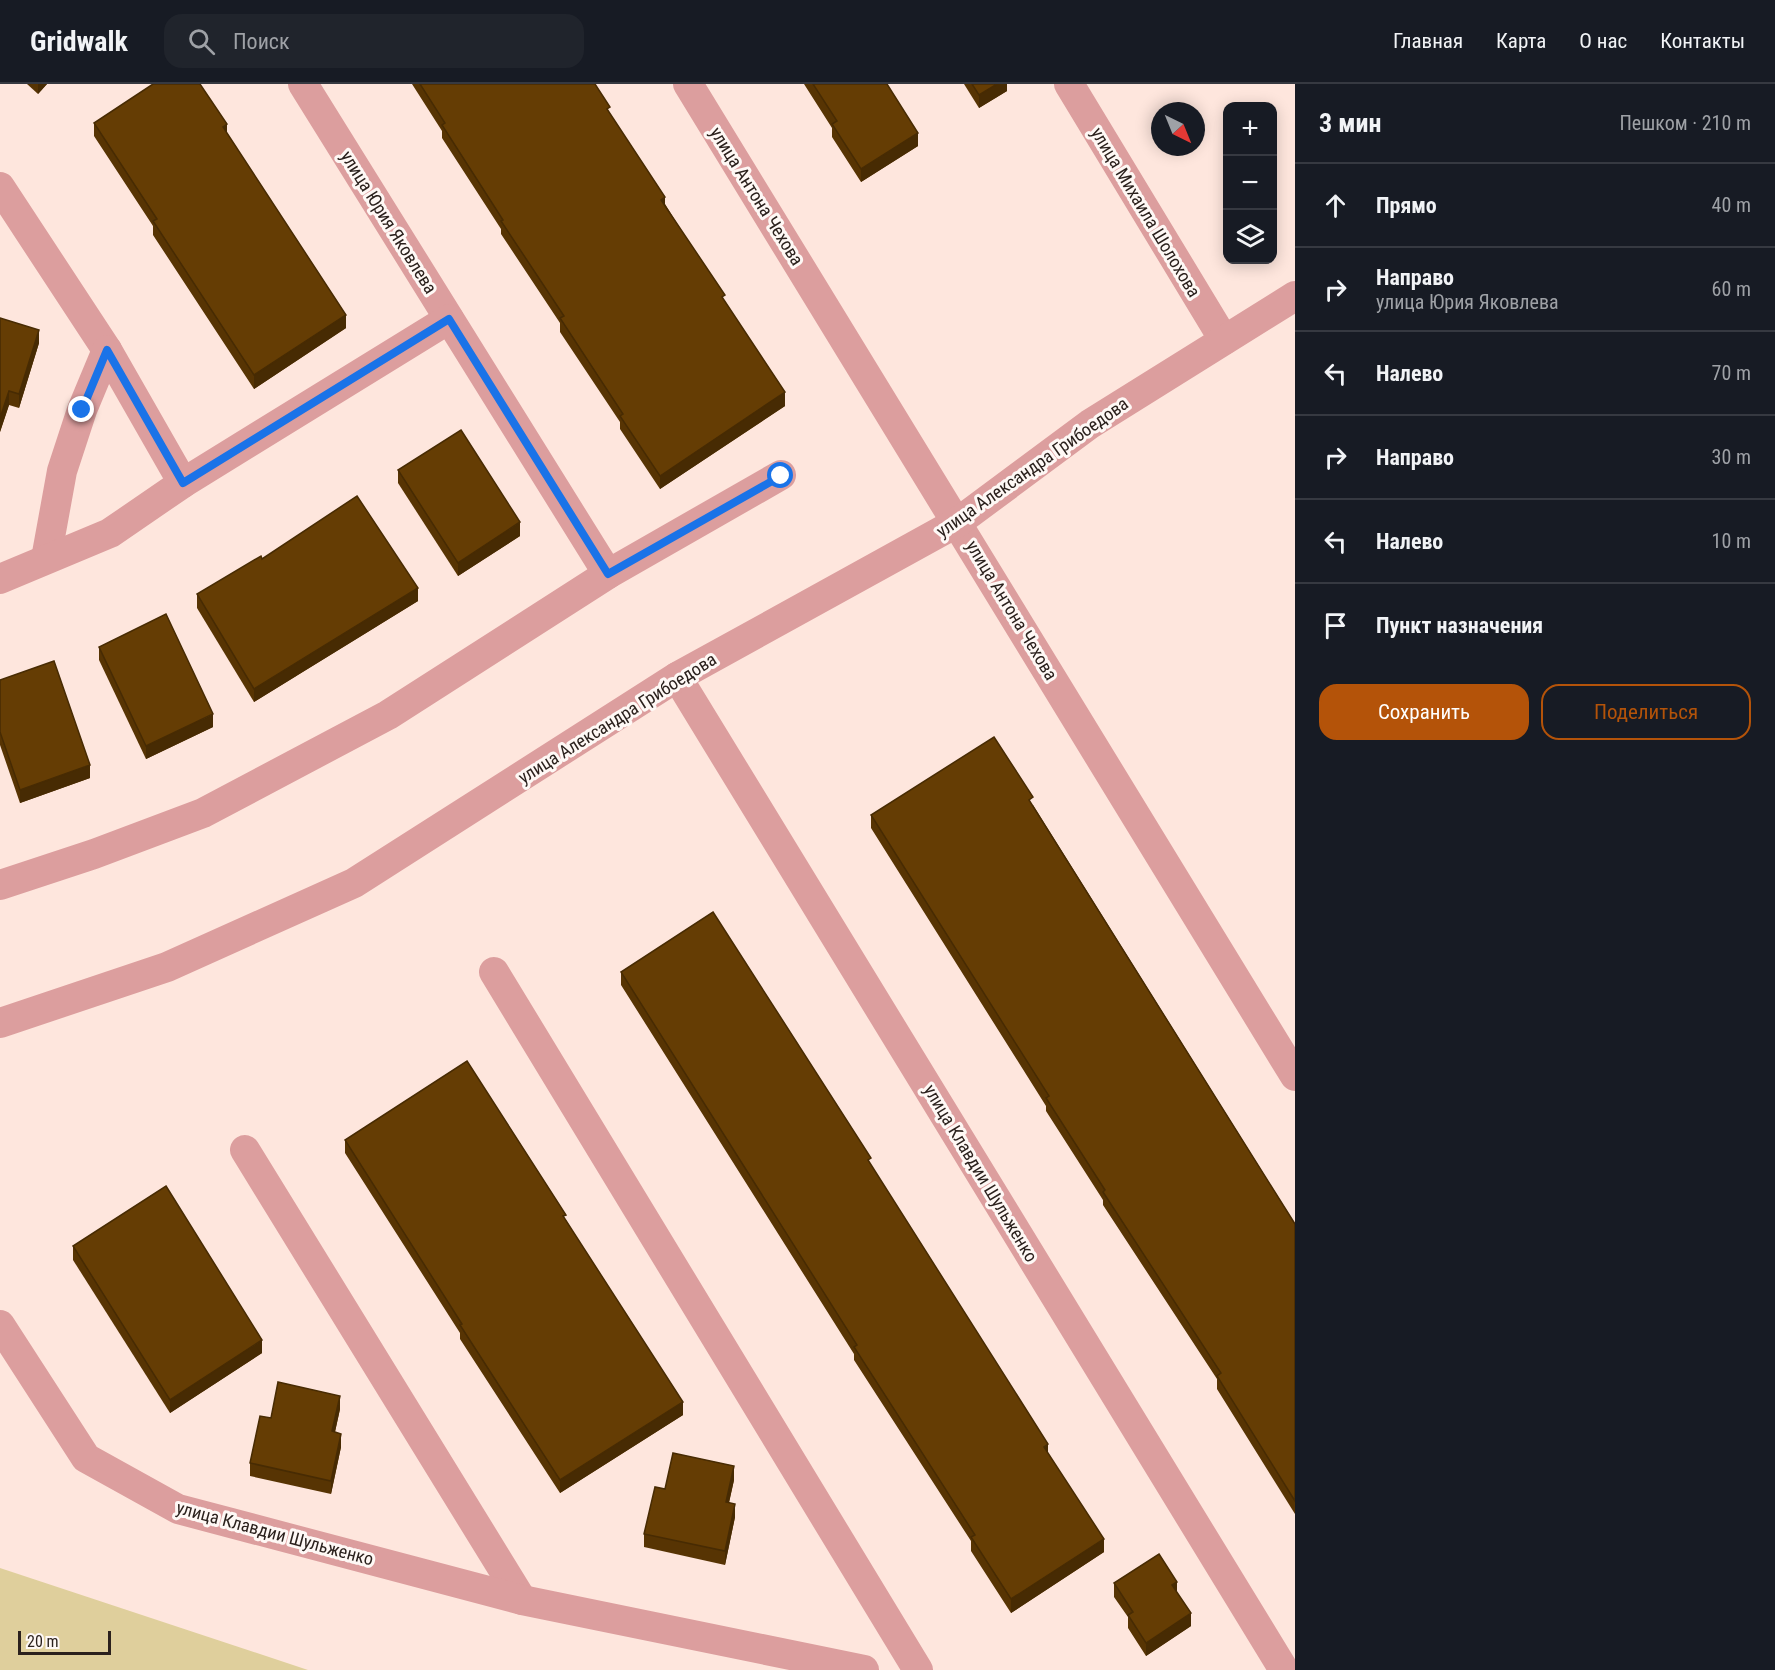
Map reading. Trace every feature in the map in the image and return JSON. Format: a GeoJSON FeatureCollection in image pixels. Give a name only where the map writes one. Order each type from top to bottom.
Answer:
{"type":"FeatureCollection","features":[{"type":"Feature","properties":{"kind":"street","name":"улица Юрия Яковлева"},"geometry":{"type":"LineString","coordinates":[[303,84],[608,574]]}},
{"type":"Feature","properties":{"kind":"street","name":"улица Антона Чехова"},"geometry":{"type":"LineString","coordinates":[[688,84],[1295,1076]]}},
{"type":"Feature","properties":{"kind":"street","name":"улица Михаила Шолохова"},"geometry":{"type":"LineString","coordinates":[[1069,84],[1224,340]]}},
{"type":"Feature","properties":{"kind":"street"},"geometry":{"type":"LineString","coordinates":[[0,187],[107,350],[183,483]]}},
{"type":"Feature","properties":{"kind":"street","name":"улица Александра Грибоедова"},"geometry":{"type":"LineString","coordinates":[[0,1023],[167,967],[354,884],[677,677],[958,522],[1090,424],[1295,296]]}},
{"type":"Feature","properties":{"kind":"street"},"geometry":{"type":"LineString","coordinates":[[0,579],[110,533],[183,483],[449,319]]}},
{"type":"Feature","properties":{"kind":"street"},"geometry":{"type":"LineString","coordinates":[[46,559],[62,471],[82,410],[107,350]]}},
{"type":"Feature","properties":{"kind":"street"},"geometry":{"type":"LineString","coordinates":[[0,885],[94,854],[203,813],[388,715],[608,574],[781,476]]}},
{"type":"Feature","properties":{"kind":"street","name":"улица Клавдии Шульженко"},"geometry":{"type":"LineString","coordinates":[[677,677],[1284,1670]]}},
{"type":"Feature","properties":{"kind":"street"},"geometry":{"type":"LineString","coordinates":[[494,972],[918,1670]]}},
{"type":"Feature","properties":{"kind":"street"},"geometry":{"type":"LineString","coordinates":[[245,1150],[522,1600]]}},
{"type":"Feature","properties":{"kind":"street","name":"улица Клавдии Шульженко"},"geometry":{"type":"LineString","coordinates":[[0,1325],[86,1458],[178,1509],[522,1600],[864,1670]]}},
{"type":"Feature","properties":{"kind":"shaded area"},"geometry":{"type":"Polygon","coordinates":[[[0,1568],[308,1670],[0,1670],[0,1568]]]}},
{"type":"Feature","properties":{"kind":"building"},"geometry":{"type":"Polygon","coordinates":[[[153,84],[200,84],[227,124],[223,127],[346,315],[254,375],[153,221],[157,219],[94,123],[153,84]]]}},
{"type":"Feature","properties":{"kind":"building"},"geometry":{"type":"Polygon","coordinates":[[[420,84],[595,84],[610,107],[607,109],[665,197],[661,200],[725,295],[722,297],[785,392],[660,476],[620,416],[623,414],[560,318],[564,316],[501,221],[503,220],[442,125],[445,123],[420,84]]]}},
{"type":"Feature","properties":{"kind":"building"},"geometry":{"type":"Polygon","coordinates":[[[813,84],[887,84],[918,133],[861,169],[832,124],[837,121],[813,84]]]}},
{"type":"Feature","properties":{"kind":"building"},"geometry":{"type":"Polygon","coordinates":[[[972,84],[997,84],[979,95],[972,84]]]}},
{"type":"Feature","properties":{"kind":"building"},"geometry":{"type":"Polygon","coordinates":[[[0,318],[39,330],[19,394],[9,391],[0,418],[0,318]]]}},
{"type":"Feature","properties":{"kind":"building"},"geometry":{"type":"Polygon","coordinates":[[[461,430],[520,522],[458,563],[398,470],[461,430]]]}},
{"type":"Feature","properties":{"kind":"building"},"geometry":{"type":"Polygon","coordinates":[[[357,496],[418,588],[254,689],[197,594],[261,556],[262,559],[357,496]]]}},
{"type":"Feature","properties":{"kind":"building"},"geometry":{"type":"Polygon","coordinates":[[[166,614],[213,714],[146,746],[99,647],[166,614]]]}},
{"type":"Feature","properties":{"kind":"building"},"geometry":{"type":"Polygon","coordinates":[[[54,661],[90,765],[20,790],[0,732],[0,680],[54,661]]]}},
{"type":"Feature","properties":{"kind":"building"},"geometry":{"type":"Polygon","coordinates":[[[994,737],[1033,797],[1029,800],[1295,1224],[1295,1501],[1217,1376],[1221,1373],[1103,1192],[1105,1190],[1046,1098],[1049,1096],[871,815],[994,737]]]}},
{"type":"Feature","properties":{"kind":"building"},"geometry":{"type":"Polygon","coordinates":[[[713,912],[871,1158],[868,1160],[1048,1444],[1044,1447],[1104,1539],[1011,1599],[971,1537],[975,1535],[854,1347],[857,1345],[621,972],[713,912]]]}},
{"type":"Feature","properties":{"kind":"building"},"geometry":{"type":"Polygon","coordinates":[[[467,1061],[566,1215],[563,1216],[683,1402],[560,1480],[345,1140],[467,1061]]]}},
{"type":"Feature","properties":{"kind":"building"},"geometry":{"type":"Polygon","coordinates":[[[166,1186],[262,1340],[170,1400],[73,1246],[166,1186]]]}},
{"type":"Feature","properties":{"kind":"building"},"geometry":{"type":"Polygon","coordinates":[[[278,1382],[340,1396],[332,1431],[341,1434],[331,1481],[250,1463],[260,1416],[271,1418],[278,1382]]]}},
{"type":"Feature","properties":{"kind":"building"},"geometry":{"type":"Polygon","coordinates":[[[673,1453],[734,1466],[726,1502],[735,1504],[725,1551],[644,1534],[655,1487],[665,1489],[673,1453]]]}},
{"type":"Feature","properties":{"kind":"building"},"geometry":{"type":"Polygon","coordinates":[[[1159,1554],[1177,1582],[1172,1585],[1191,1613],[1146,1643],[1128,1615],[1133,1612],[1114,1583],[1159,1554]]]}},
{"type":"Feature","properties":{"kind":"route"},"geometry":{"type":"LineString","coordinates":[[82,410],[107,350],[183,483],[449,319],[608,574],[781,476]]}}]}
